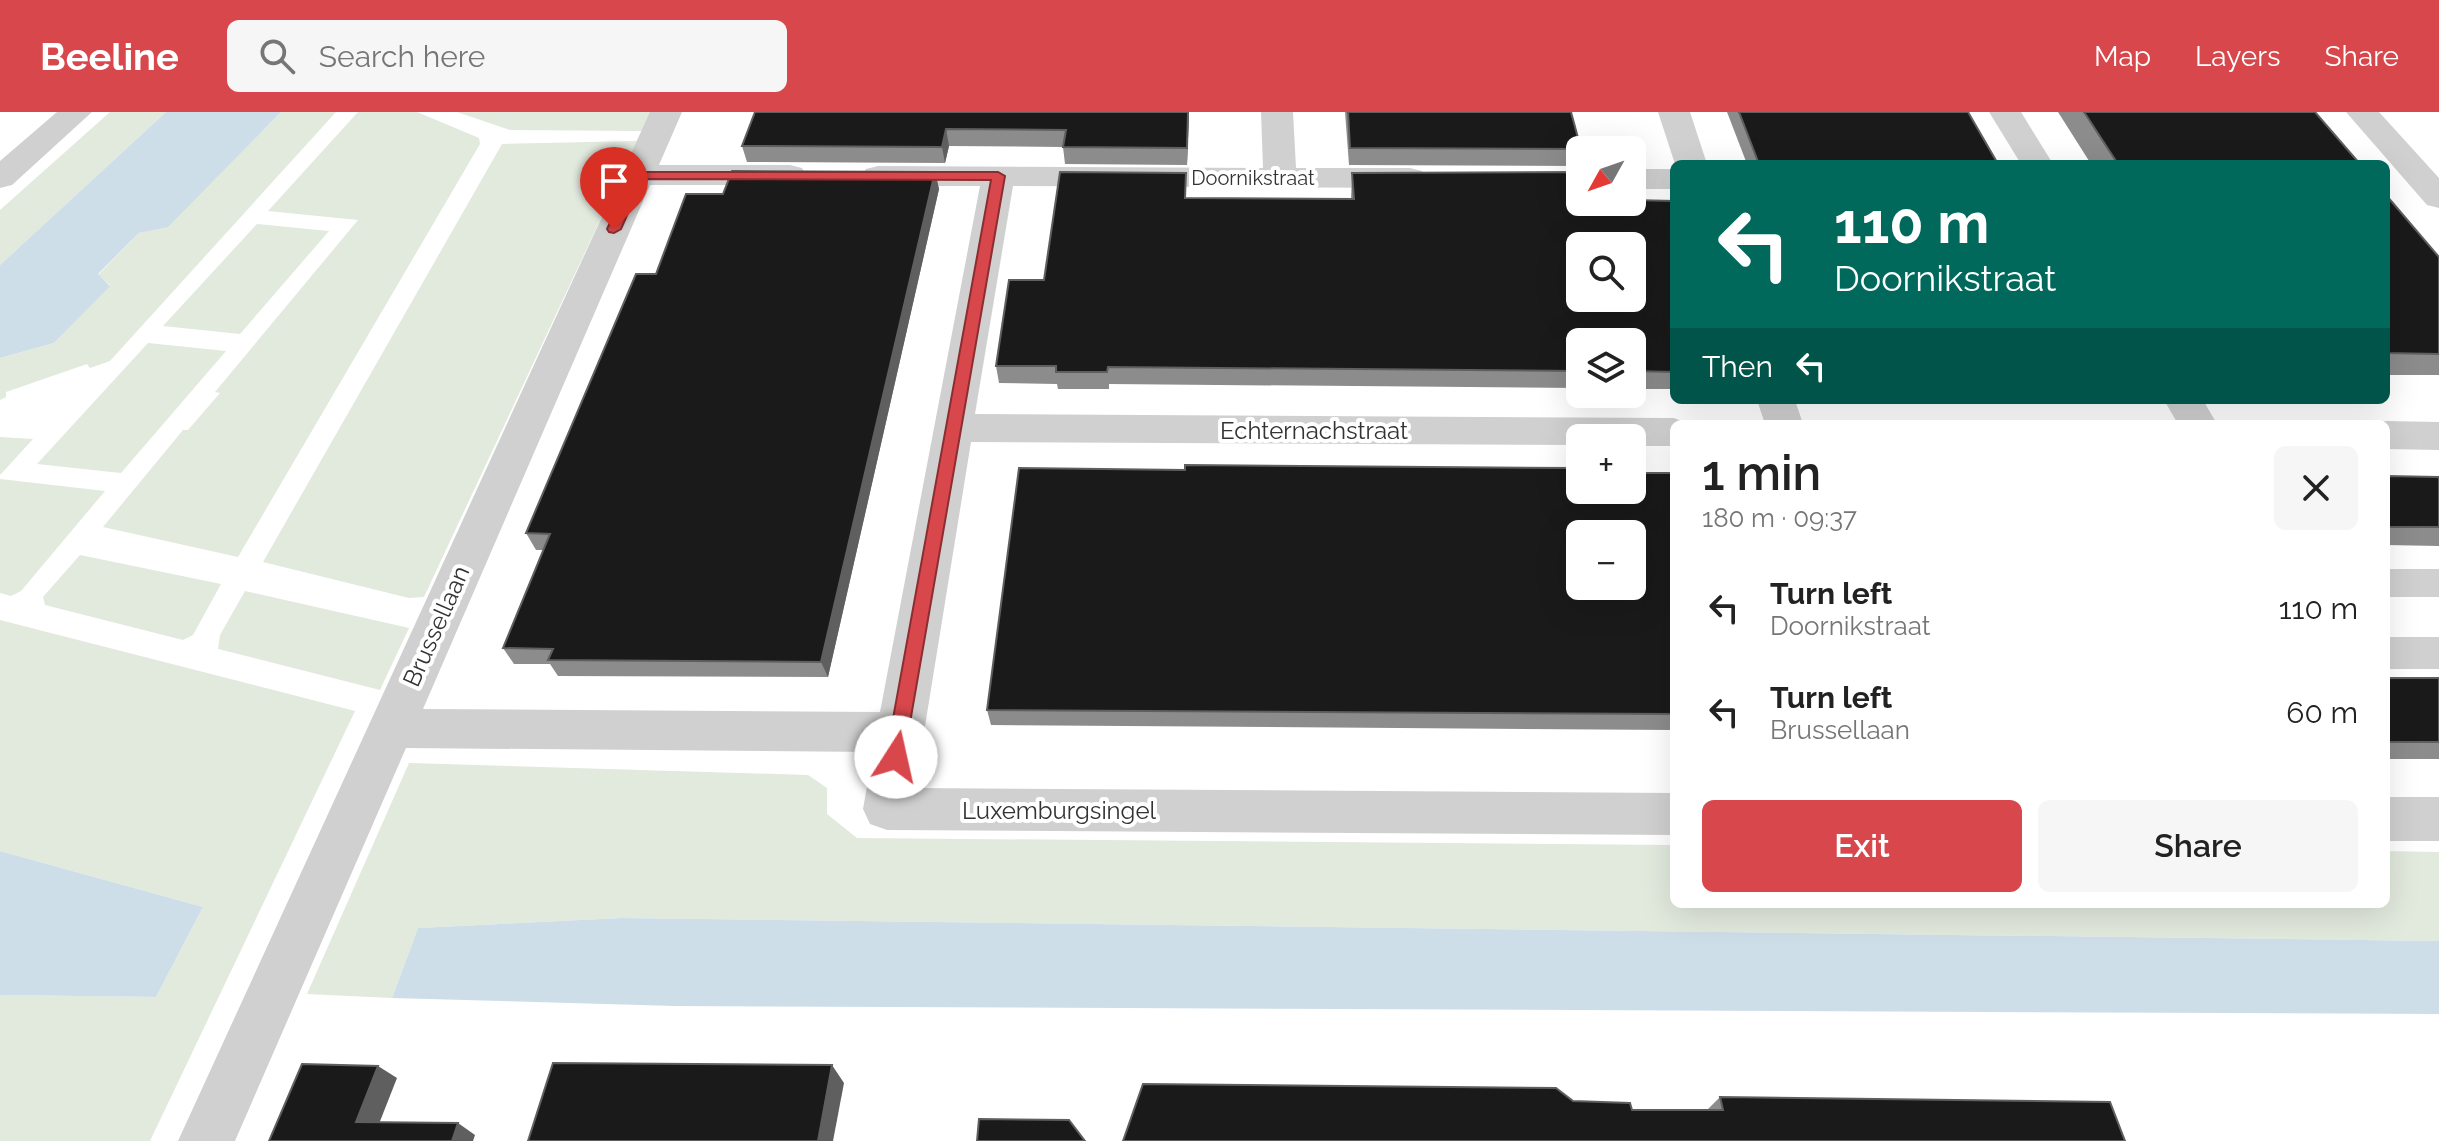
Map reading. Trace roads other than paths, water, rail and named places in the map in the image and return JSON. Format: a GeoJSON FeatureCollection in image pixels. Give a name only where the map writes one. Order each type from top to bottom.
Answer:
{"type":"FeatureCollection","features":[{"type":"Feature","properties":{"kind":"street"},"geometry":{"type":"LineString","coordinates":[[0,178],[76,112]]}},
{"type":"Feature","properties":{"kind":"street","name":"Brussellaan"},"geometry":{"type":"LineString","coordinates":[[206,1141],[666,112]]}},
{"type":"Feature","properties":{"kind":"street"},"geometry":{"type":"LineString","coordinates":[[1277,112],[1280,178]]}},
{"type":"Feature","properties":{"kind":"street"},"geometry":{"type":"LineString","coordinates":[[1674,112],[1690,160]]}},
{"type":"Feature","properties":{"kind":"street"},"geometry":{"type":"LineString","coordinates":[[2005,112],[2035,160]]}},
{"type":"Feature","properties":{"kind":"street"},"geometry":{"type":"LineString","coordinates":[[2362,112],[2439,198]]}},
{"type":"Feature","properties":{"kind":"street","name":"Doornikstraat"},"geometry":{"type":"LineString","coordinates":[[638,175],[1447,178]]}},
{"type":"Feature","properties":{"kind":"street"},"geometry":{"type":"LineString","coordinates":[[391,728],[900,732],[998,176]]}},
{"type":"Feature","properties":{"kind":"street"},"geometry":{"type":"LineString","coordinates":[[1646,179],[1670,179]]}},
{"type":"Feature","properties":{"kind":"street","name":"Echternachstraat"},"geometry":{"type":"LineString","coordinates":[[954,428],[1670,432]]}},
{"type":"Feature","properties":{"kind":"street"},"geometry":{"type":"LineString","coordinates":[[2390,435],[2439,436]]}},
{"type":"Feature","properties":{"kind":"street"},"geometry":{"type":"LineString","coordinates":[[2390,583],[2439,583]]}},
{"type":"Feature","properties":{"kind":"street"},"geometry":{"type":"LineString","coordinates":[[2390,653],[2439,653]]}},
{"type":"Feature","properties":{"kind":"street","name":"Luxemburgsingel"},"geometry":{"type":"LineString","coordinates":[[900,732],[887,809],[1670,814]]}},
{"type":"Feature","properties":{"kind":"street"},"geometry":{"type":"LineString","coordinates":[[2390,819],[2439,819]]}}]}
